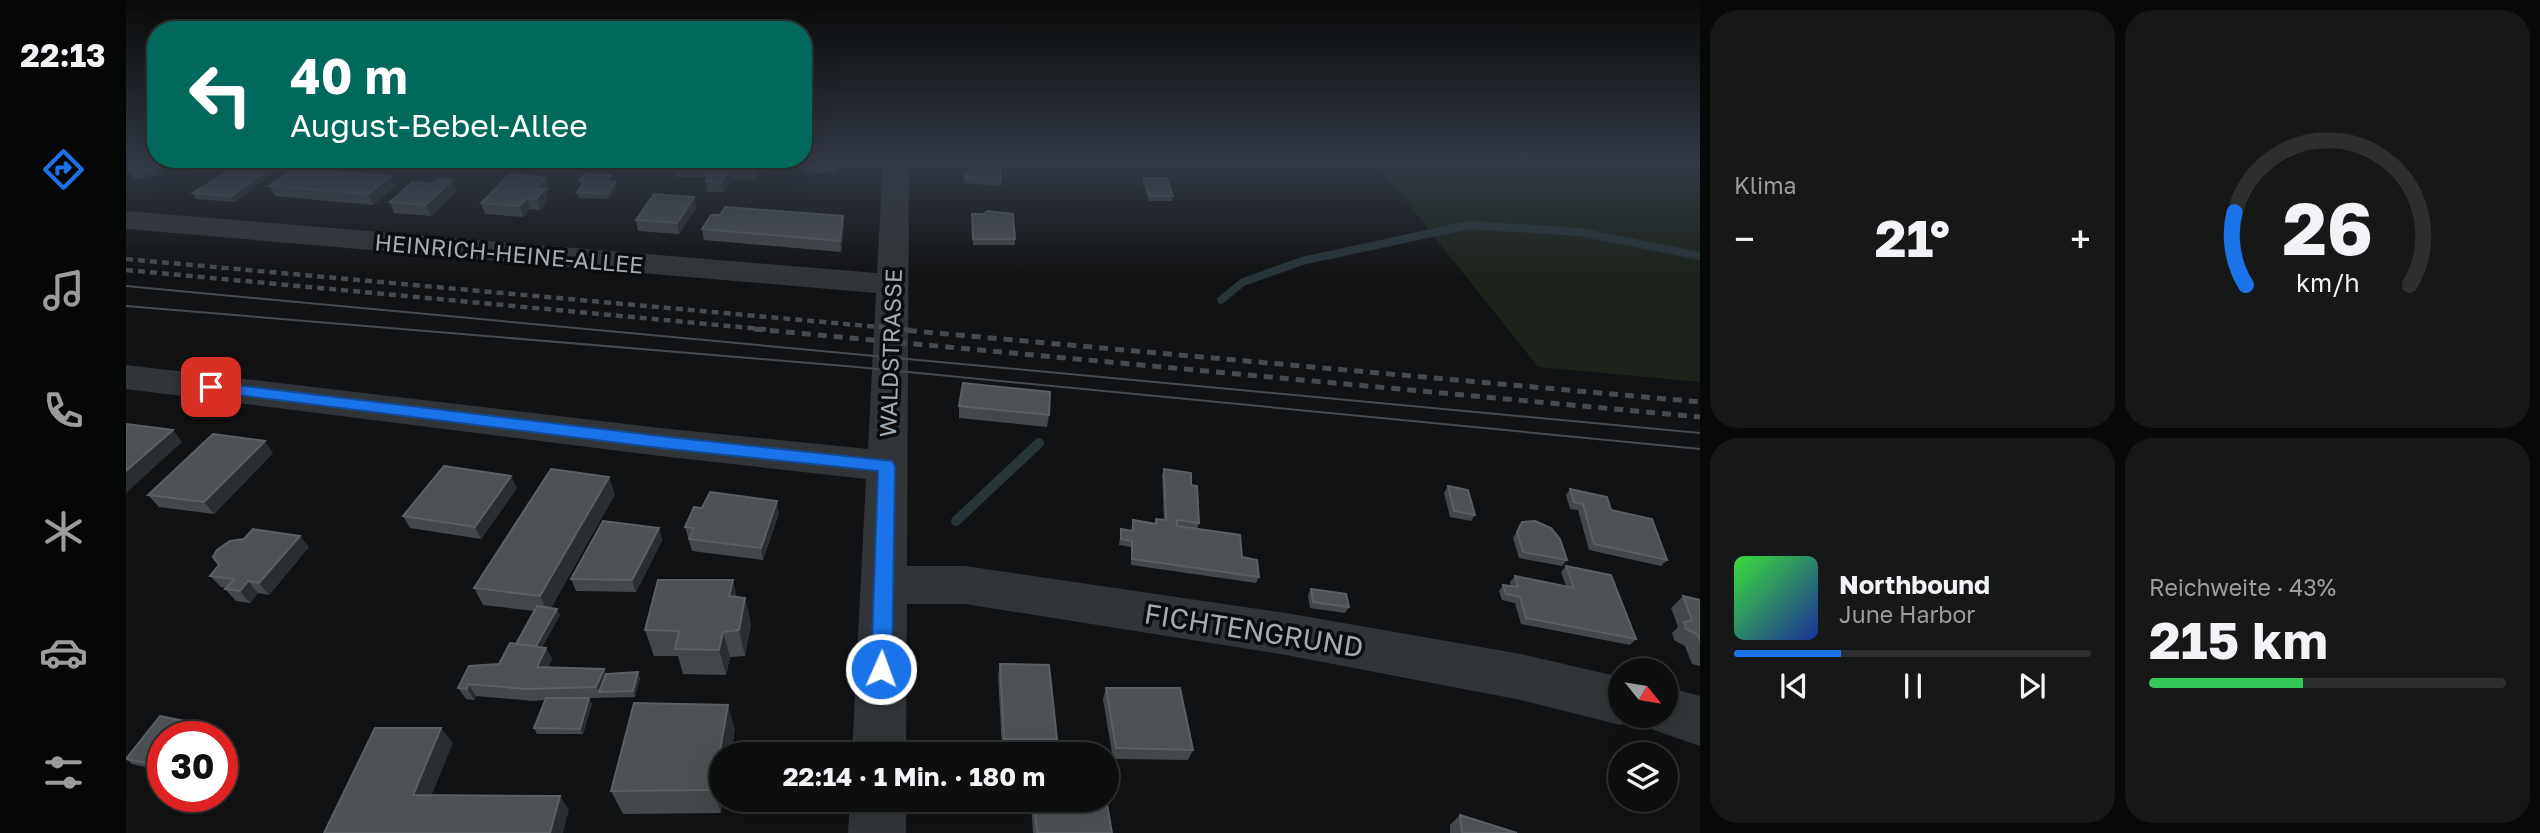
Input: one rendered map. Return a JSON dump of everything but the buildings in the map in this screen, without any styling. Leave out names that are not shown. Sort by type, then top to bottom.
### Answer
[{"type":"street","name":"WALDSTRASSE","points":[[879,742],[895,200]]},
{"type":"street","name":"HEINRICH-HEINE-ALLEE","points":[[126,220],[861,283],[892,283]]},
{"type":"street","points":[[126,377],[660,442],[886,466]]},
{"type":"street","name":"FICHTENGRUND","points":[[884,584],[965,585],[1286,634],[1521,677],[1608,698]]},
{"type":"street","points":[[1678,714],[1700,720]]},
{"type":"street","points":[[877,833],[878,812]]},
{"type":"shaded area","points":[[1405,200],[1700,200],[1700,382],[1538,367]]},
{"type":"waterway","points":[[1221,300],[1243,282],[1302,261],[1469,225],[1579,232],[1700,256]]},
{"type":"waterway","points":[[956,521],[1039,443]]},
{"type":"tram line","points":[[126,286],[1700,433]]},
{"type":"tram line","points":[[126,306],[857,367],[1700,449]]},
{"type":"railway","points":[[126,259],[912,330]]},
{"type":"railway","points":[[126,270],[772,330]]},
{"type":"railway","points":[[754,329],[1700,417]]},
{"type":"railway","points":[[892,329],[1700,402]]},
{"type":"route","points":[[211,387],[838,463],[886,466],[881,669]]}]
